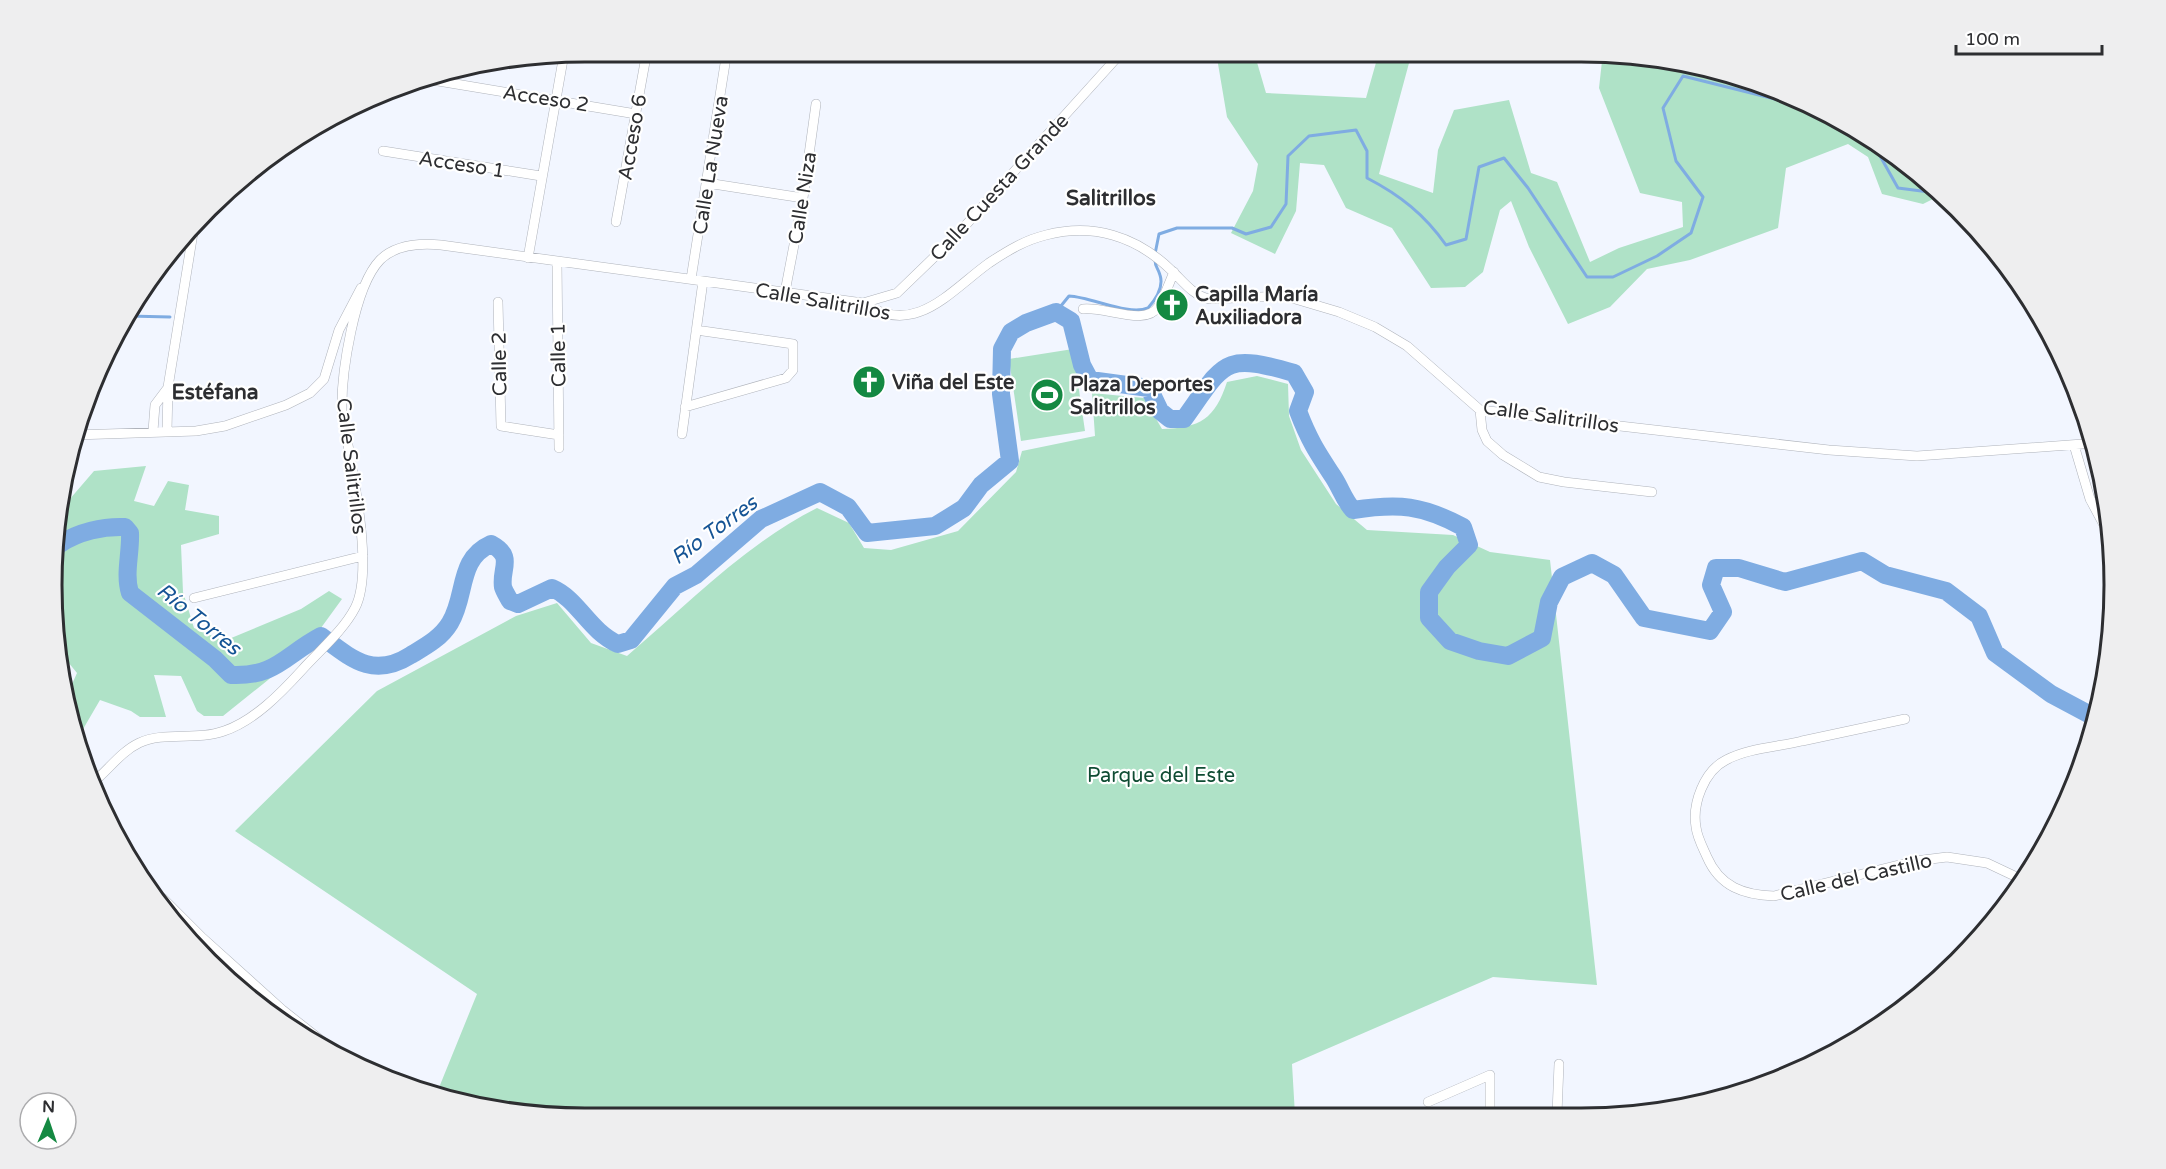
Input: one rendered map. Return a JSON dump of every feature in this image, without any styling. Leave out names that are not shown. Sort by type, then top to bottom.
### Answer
[{"type":"street","name":"Acceso 6","points":[[616,222],[645,62]]},
{"type":"street","name":"Calle La Nueva","points":[[691,279],[725,62]]},
{"type":"street","name":"Calle Cuesta Grande","points":[[863,303],[897,293],[921,270],[1040,145],[1113,62]]},
{"type":"street","points":[[528,258],[562,63]]},
{"type":"street","name":"Acceso 2","points":[[441,81],[636,114]]},
{"type":"street","name":"Calle Niza","points":[[785,292],[803,198],[816,104]]},
{"type":"street","name":"Acceso 1","points":[[382,152],[541,176]]},
{"type":"street","points":[[707,183],[803,198]]},
{"type":"street","name":"Calle Salitrillos","points":[[98,777],[128,749],[142,742],[202,736],[225,731],[247,720],[287,687],[342,627],[355,608],[361,593],[363,556],[342,411],[342,390],[352,330],[368,276],[381,259],[410,245],[441,245],[863,303],[880,314],[913,313],[932,307],[952,295],[989,263],[1026,241],[1049,234],[1103,231],[1128,239],[1149,251],[1198,296],[1210,299],[1285,296],[1320,305],[1375,327],[1407,346],[1480,410],[1829,450],[1917,456],[2085,443]]},
{"type":"street","points":[[167,431],[168,387],[192,239]]},
{"type":"street","name":"Calle 1","points":[[557,262],[559,448]]},
{"type":"street","points":[[1083,309],[1094,307],[1141,317],[1150,315],[1158,308],[1174,272]]},
{"type":"street","points":[[83,435],[196,431],[225,426],[286,405],[310,393],[324,379],[349,307],[368,276]]},
{"type":"street","points":[[682,434],[703,281]]},
{"type":"street","name":"Calle 2","points":[[498,303],[501,426],[559,435]]},
{"type":"street","points":[[685,406],[786,378],[793,370],[793,344],[696,330]]},
{"type":"street","points":[[153,431],[155,405],[168,387]]},
{"type":"street","points":[[1480,410],[1482,430],[1487,441],[1503,455],[1539,477],[1652,492]]},
{"type":"street","points":[[2074,444],[2090,499],[2100,518]]},
{"type":"street","points":[[194,598],[363,556]]},
{"type":"street","name":"Calle del Castillo","points":[[1905,719],[1761,749],[1726,760],[1707,780],[1696,807],[1696,828],[1709,863],[1731,886],[1742,892],[1774,896],[1915,861],[1947,856],[1987,863],[2015,876]]},
{"type":"street","points":[[1557,1108],[1559,1064]]},
{"type":"street","points":[[1428,1102],[1490,1075],[1490,1108]]},
{"type":"green space","points":[[1218,62],[1257,62],[1266,93],[1366,98],[1376,62],[1409,62],[1379,174],[1433,193],[1438,150],[1454,110],[1509,100],[1531,173],[1557,182],[1590,262],[1619,248],[1683,227],[1682,202],[1640,193],[1599,88],[1602,63],[1650,66],[1717,79],[1782,101],[1813,115],[1872,150],[1934,199],[1923,204],[1882,194],[1868,157],[1848,144],[1786,168],[1778,228],[1690,260],[1647,269],[1610,307],[1568,324],[1529,247],[1511,201],[1500,210],[1483,272],[1465,287],[1431,288],[1392,228],[1346,208],[1324,165],[1300,163],[1296,211],[1275,254],[1231,233],[1253,191],[1258,164],[1227,117]]},
{"type":"green space","name":"Plaza Deportes Salitrillos","points":[[1073,349],[1085,431],[1021,441],[1009,359]]},
{"type":"green space","name":"Parque del Este","points":[[1257,376],[1288,384],[1289,416],[1301,450],[1336,504],[1367,530],[1453,535],[1490,552],[1550,560],[1597,985],[1493,977],[1292,1064],[1295,1108],[584,1108],[516,1103],[439,1087],[477,994],[235,831],[377,691],[516,616],[557,603],[591,643],[627,656],[742,557],[766,539],[817,508],[849,523],[864,548],[891,550],[958,531],[1016,472],[1022,451],[1095,436],[1092,393],[1144,398],[1162,429],[1175,428],[1196,423],[1211,413],[1227,382]]},
{"type":"green space","points":[[146,466],[134,501],[154,506],[168,481],[189,485],[185,510],[219,516],[219,534],[181,545],[183,592],[194,628],[224,641],[301,609],[329,591],[342,599],[318,632],[268,680],[223,716],[204,716],[197,711],[181,676],[154,675],[166,717],[140,717],[131,711],[100,700],[82,731],[72,685],[77,673],[67,661],[66,653],[63,619],[63,550],[69,500],[94,471]]},
{"type":"waterway","points":[[1155,254],[1159,234],[1177,228],[1232,228],[1246,234],[1271,227],[1286,204],[1288,156],[1309,136],[1356,130],[1367,151],[1367,178],[1390,191],[1411,207],[1446,245],[1466,239],[1479,167],[1504,158],[1528,188],[1587,277],[1613,277],[1657,256],[1691,233],[1703,197],[1676,161],[1663,108],[1683,76],[1779,100]]},
{"type":"waterway","points":[[1880,156],[1898,188],[1927,192]]},
{"type":"waterway","points":[[1056,312],[1069,296],[1130,310],[1148,308],[1161,284],[1155,260]]},
{"type":"waterway","name":"Río Torres","points":[[64,542],[91,531],[125,527],[130,533],[128,578],[130,593],[215,659],[231,675],[246,675],[270,669],[321,636],[353,658],[374,666],[397,662],[411,655],[438,637],[450,623],[468,568],[480,551],[491,544],[505,558],[503,587],[510,601],[518,604],[552,588],[569,600],[599,631],[618,644],[631,640],[675,586],[696,575],[761,519],[820,492],[848,507],[867,533],[935,526],[964,508],[981,485],[1010,461],[1001,394],[1002,349],[1011,332],[1026,323],[1056,312],[1071,321],[1082,365],[1090,380],[1149,388],[1160,411],[1170,419],[1184,419],[1208,385],[1227,367],[1238,363],[1252,363],[1294,373],[1305,392],[1298,411],[1302,421],[1314,446],[1353,510],[1384,507],[1410,508],[1435,514],[1463,527],[1469,545],[1447,567],[1429,592],[1429,618],[1450,641],[1479,651],[1508,656],[1542,638],[1549,602],[1562,577],[1592,563],[1614,575],[1644,618],[1710,631],[1723,612],[1711,585],[1716,568],[1739,568],[1785,582],[1862,561],[1885,575],[1946,591],[1979,616],[1995,653],[2051,694],[2088,714]]},
{"type":"waterway","points":[[136,316],[170,317]]},
{"type":"place","name":"Capilla María Auxiliadora","points":[[1172,305]]},
{"type":"place","name":"Viña del Este","points":[[869,382]]},
{"type":"place","name":"Plaza Deportes Salitrillos","points":[[1047,395]]},
{"type":"district","name":"Salitrillos","points":[[1111,198]]},
{"type":"district","name":"Estéfana","points":[[215,392]]}]
